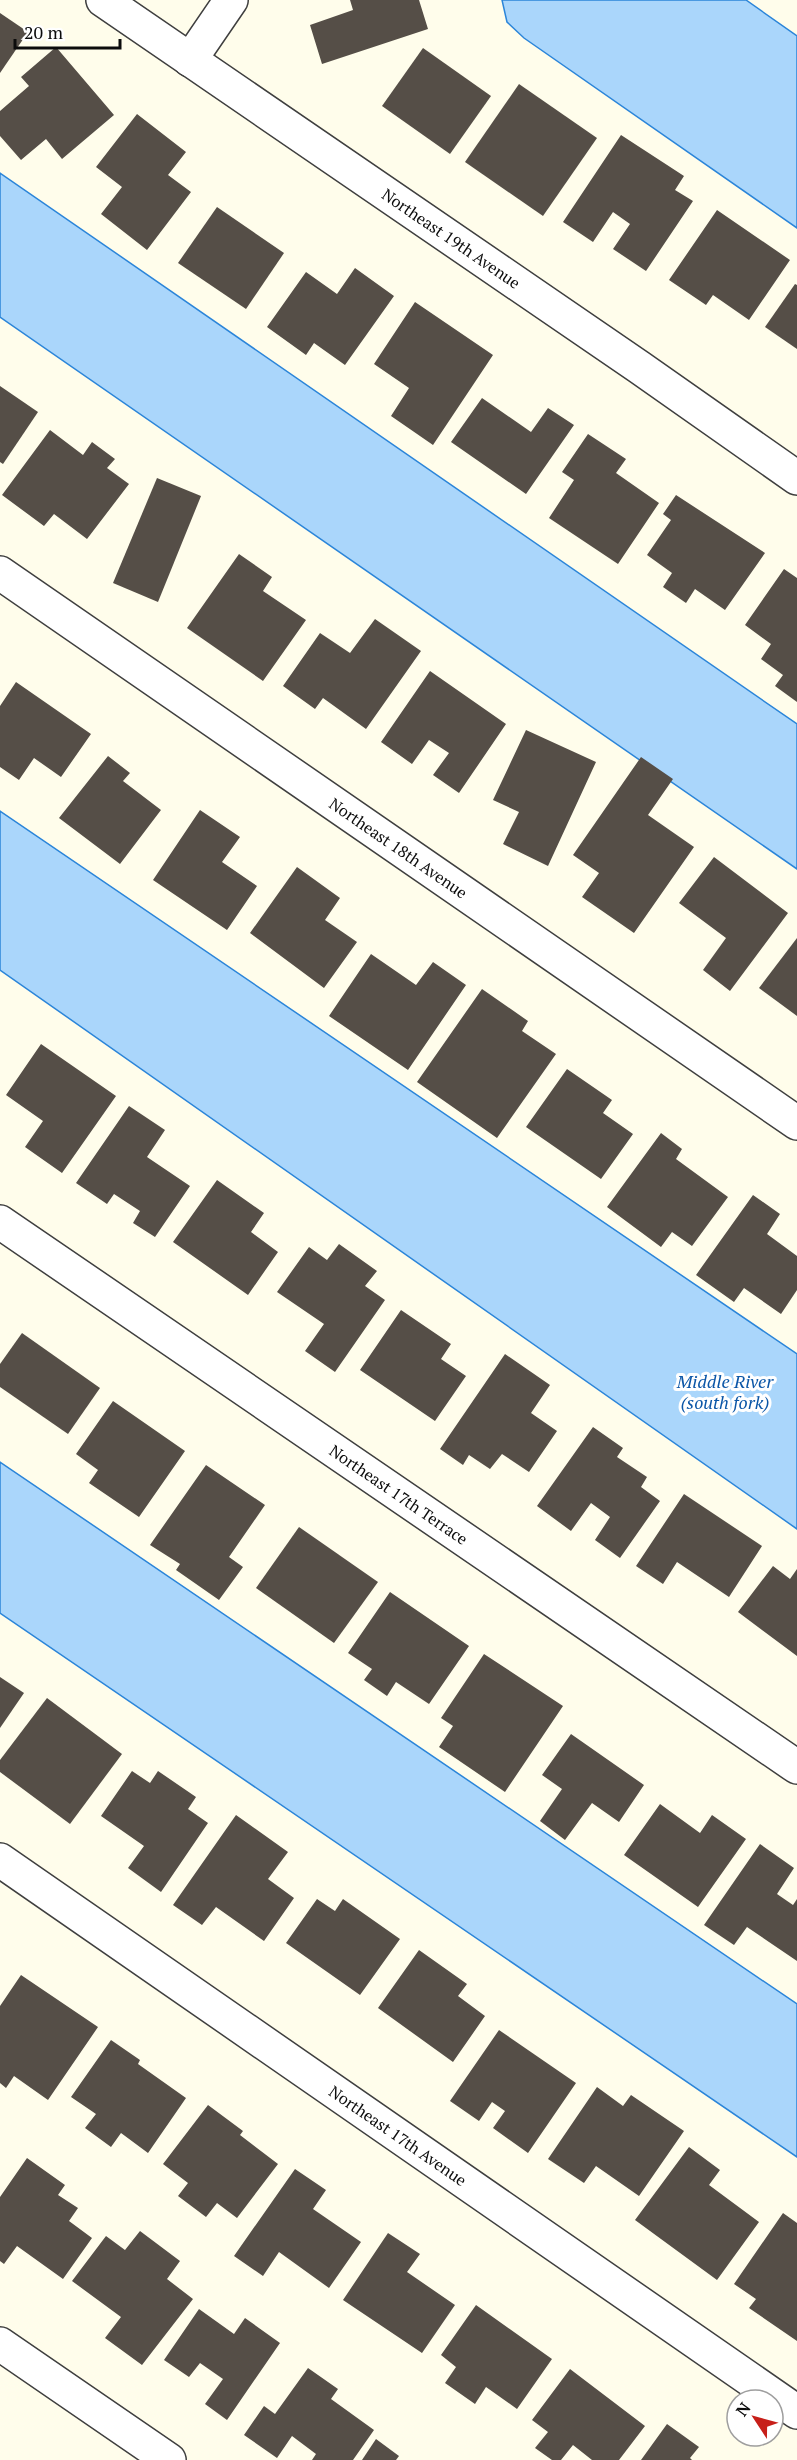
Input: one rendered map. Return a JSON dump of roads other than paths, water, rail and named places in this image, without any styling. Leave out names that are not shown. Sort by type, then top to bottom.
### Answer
[{"type":"street","name":"Northeast 19th Avenue","points":[[103,0],[629,360],[797,478]]},
{"type":"street","points":[[190,60],[231,0]]},
{"type":"street","name":"Northeast 18th Avenue","points":[[0,573],[797,1123]]},
{"type":"street","name":"Northeast 17th Terrace","points":[[0,1222],[797,1767]]},
{"type":"street","name":"Northeast 17th Avenue","points":[[0,1860],[797,2412]]},
{"type":"street","points":[[0,2344],[169,2460]]},
{"type":"water","points":[[502,0],[746,0],[797,36],[797,228],[524,38],[507,22]]},
{"type":"water","points":[[0,173],[797,724],[797,869],[0,317]]},
{"type":"water","name":"Middle River (south fork)","points":[[0,811],[797,1354],[797,1529],[0,970]]},
{"type":"water","points":[[0,1462],[797,2004],[797,2157],[0,1613]]}]
